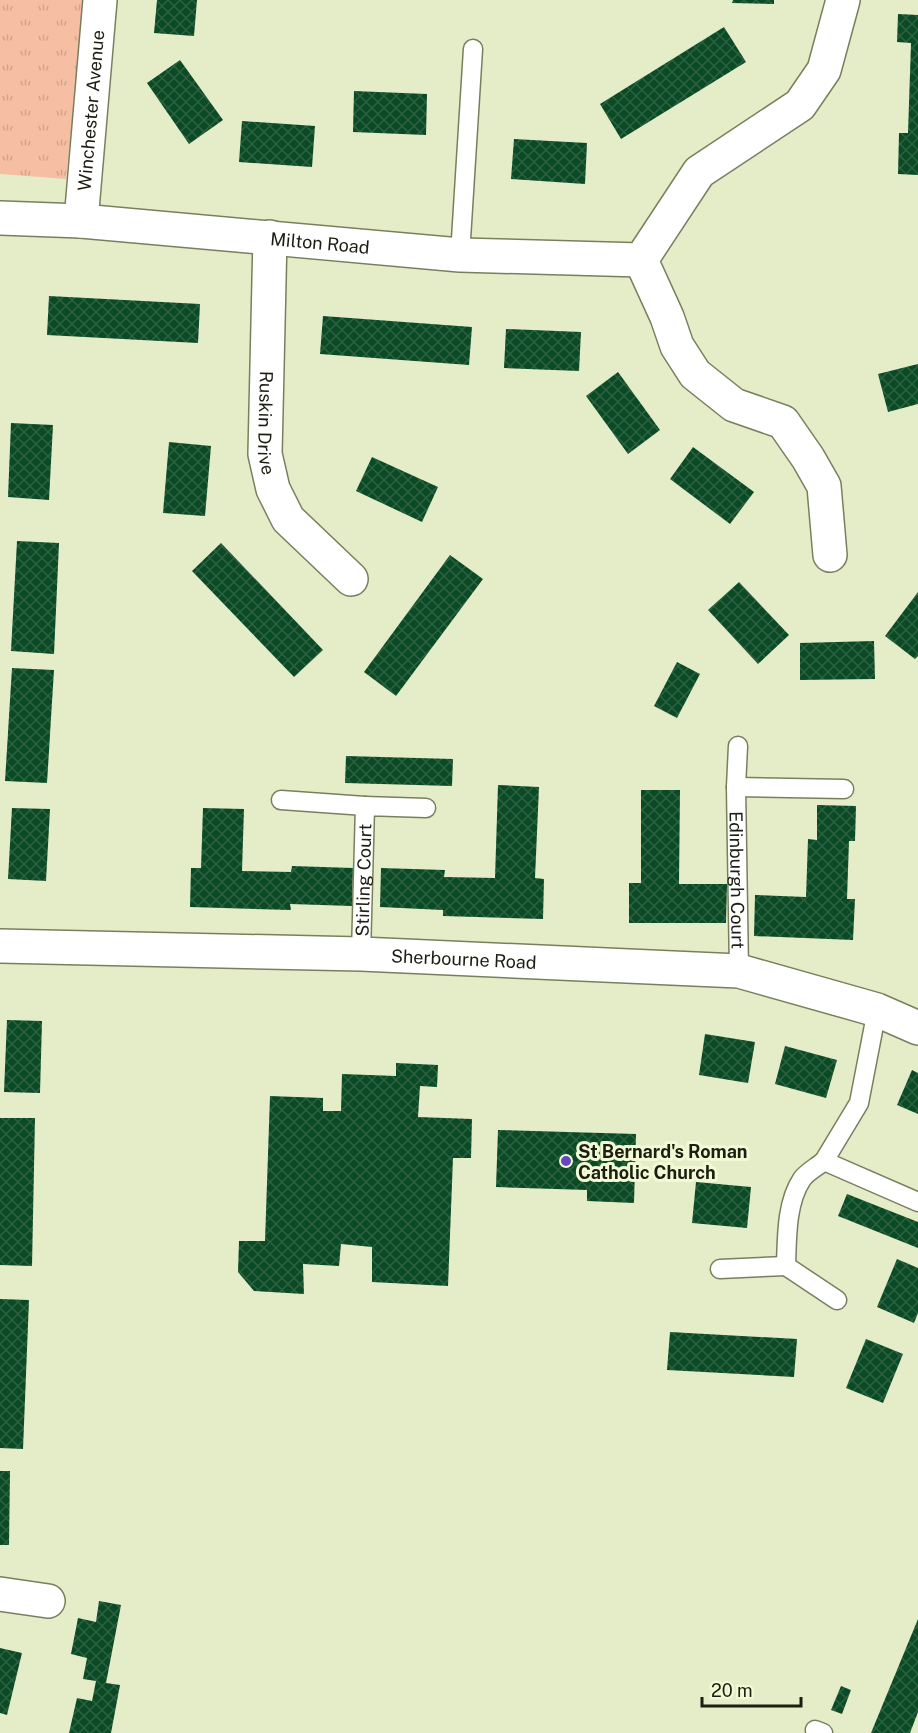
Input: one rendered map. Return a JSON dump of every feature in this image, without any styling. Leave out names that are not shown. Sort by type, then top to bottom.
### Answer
[{"type":"street","name":"Winchester Avenue","points":[[81,221],[100,0]]},
{"type":"street","points":[[830,555],[824,486],[808,458],[783,422],[735,405],[695,374],[677,346],[667,317],[641,260],[699,172],[800,105],[824,70],[843,0]]},
{"type":"street","name":"Milton Road","points":[[0,218],[81,221],[460,255],[641,260]]},
{"type":"street","name":"Ruskin Drive","points":[[270,237],[264,454],[273,489],[288,519],[351,579]]},
{"type":"street","name":"Sherbourne Road","points":[[0,946],[361,954],[739,971],[877,1010],[918,1028]]},
{"type":"street","points":[[0,1594],[48,1601]]},
{"type":"lane","points":[[460,255],[473,49]]},
{"type":"lane","name":"Edinburgh Court","points":[[738,746],[736,787],[739,971]]},
{"type":"lane","name":"Edinburgh Court","points":[[736,787],[844,789]]},
{"type":"lane","name":"Stirling Court","points":[[281,800],[426,808]]},
{"type":"lane","name":"Stirling Court","points":[[361,954],[365,806]]},
{"type":"lane","points":[[786,1266],[793,1199],[803,1178],[824,1161],[859,1103],[877,1010]]},
{"type":"lane","points":[[824,1161],[918,1202]]},
{"type":"lane","points":[[720,1269],[786,1266],[837,1300]]},
{"type":"green space","points":[[0,0],[85,0],[66,179],[0,174]]},
{"type":"building","points":[[157,0],[197,0],[194,36],[154,33]]},
{"type":"building","points":[[733,0],[774,0],[774,4],[732,3]]},
{"type":"building","points":[[898,14],[918,15],[918,175],[898,174],[899,133],[908,133],[911,43],[897,42]]},
{"type":"building","points":[[724,27],[746,62],[621,139],[600,104]]},
{"type":"building","points":[[180,60],[223,120],[189,144],[147,83]]},
{"type":"building","points":[[354,91],[427,94],[426,135],[353,132]]},
{"type":"building","points":[[242,121],[315,126],[312,167],[239,162]]},
{"type":"building","points":[[514,139],[587,143],[585,184],[511,179]]},
{"type":"building","points":[[49,296],[200,304],[198,343],[47,335]]},
{"type":"building","points":[[323,316],[472,327],[469,365],[320,354]]},
{"type":"building","points":[[506,329],[581,332],[579,371],[504,368]]},
{"type":"building","points":[[918,364],[918,404],[888,412],[878,374]]},
{"type":"building","points":[[618,372],[660,430],[628,454],[586,396]]},
{"type":"building","points":[[11,423],[53,425],[49,500],[8,497]]},
{"type":"building","points":[[169,442],[211,446],[205,516],[163,513]]},
{"type":"building","points":[[693,447],[754,492],[730,524],[670,479]]},
{"type":"building","points":[[372,457],[438,487],[422,522],[356,491]]},
{"type":"building","points":[[17,541],[59,543],[54,654],[11,651]]},
{"type":"building","points":[[221,543],[323,650],[294,677],[192,571]]},
{"type":"building","points":[[450,555],[483,579],[396,696],[364,672]]},
{"type":"building","points":[[739,582],[789,635],[758,664],[708,610]]},
{"type":"building","points":[[918,592],[918,656],[915,659],[885,636]]},
{"type":"building","points":[[874,641],[875,679],[800,680],[800,643]]},
{"type":"building","points":[[677,662],[700,674],[677,718],[654,706]]},
{"type":"building","points":[[12,668],[54,670],[47,783],[5,781]]},
{"type":"building","points":[[346,756],[453,759],[452,786],[345,783]]},
{"type":"building","points":[[498,785],[539,787],[535,878],[544,879],[543,919],[443,916],[443,910],[380,907],[381,868],[445,870],[444,877],[495,878]]},
{"type":"building","points":[[641,790],[680,790],[679,884],[727,884],[726,923],[629,923],[629,883],[641,883]]},
{"type":"building","points":[[817,805],[856,806],[855,841],[849,841],[847,899],[855,899],[853,940],[754,936],[755,895],[806,897],[808,839],[817,840]]},
{"type":"building","points":[[12,808],[50,809],[46,881],[8,879]]},
{"type":"building","points":[[203,808],[244,809],[242,871],[291,872],[292,866],[353,868],[352,906],[290,904],[291,910],[190,907],[191,868],[201,868]]},
{"type":"building","points":[[7,1020],[42,1021],[40,1093],[4,1092]]},
{"type":"building","points":[[705,1034],[755,1042],[748,1083],[699,1075]]},
{"type":"building","points":[[785,1046],[837,1060],[826,1098],[775,1084]]},
{"type":"building","points":[[396,1063],[438,1065],[437,1087],[420,1086],[418,1117],[472,1119],[471,1158],[453,1158],[448,1286],[372,1282],[372,1247],[341,1244],[339,1266],[303,1264],[304,1294],[254,1291],[238,1272],[239,1241],[265,1241],[270,1096],[323,1098],[323,1111],[341,1111],[342,1074],[396,1076]]},
{"type":"building","points":[[912,1070],[918,1073],[918,1114],[897,1105]]},
{"type":"building","points":[[0,1118],[35,1118],[32,1266],[0,1265]]},
{"type":"building","name":"St Bernard's Roman Catholic Church","points":[[498,1130],[636,1134],[634,1203],[587,1201],[587,1190],[496,1187]]},
{"type":"building","points":[[696,1182],[751,1187],[747,1228],[692,1223]]},
{"type":"building","points":[[847,1194],[918,1222],[918,1248],[838,1216]]},
{"type":"building","points":[[897,1259],[918,1268],[918,1313],[914,1323],[877,1307]]},
{"type":"building","points":[[0,1299],[29,1300],[23,1449],[0,1448]]},
{"type":"building","points":[[670,1332],[797,1339],[794,1377],[667,1370]]},
{"type":"building","points":[[866,1339],[903,1354],[883,1403],[846,1388]]},
{"type":"building","points":[[0,1471],[10,1471],[9,1545],[0,1545]]},
{"type":"building","points":[[99,1601],[121,1605],[106,1683],[120,1685],[111,1733],[69,1733],[77,1698],[92,1701],[96,1681],[83,1679],[87,1658],[71,1654],[78,1618],[96,1622]]},
{"type":"building","points":[[918,1619],[918,1712],[910,1733],[871,1733]]},
{"type":"building","points":[[0,1648],[22,1653],[7,1715],[0,1713]]},
{"type":"building","points":[[841,1686],[851,1690],[842,1714],[831,1710]]},
{"type":"place","name":"St Bernard's Roman Catholic Church","points":[[566,1161]]}]
